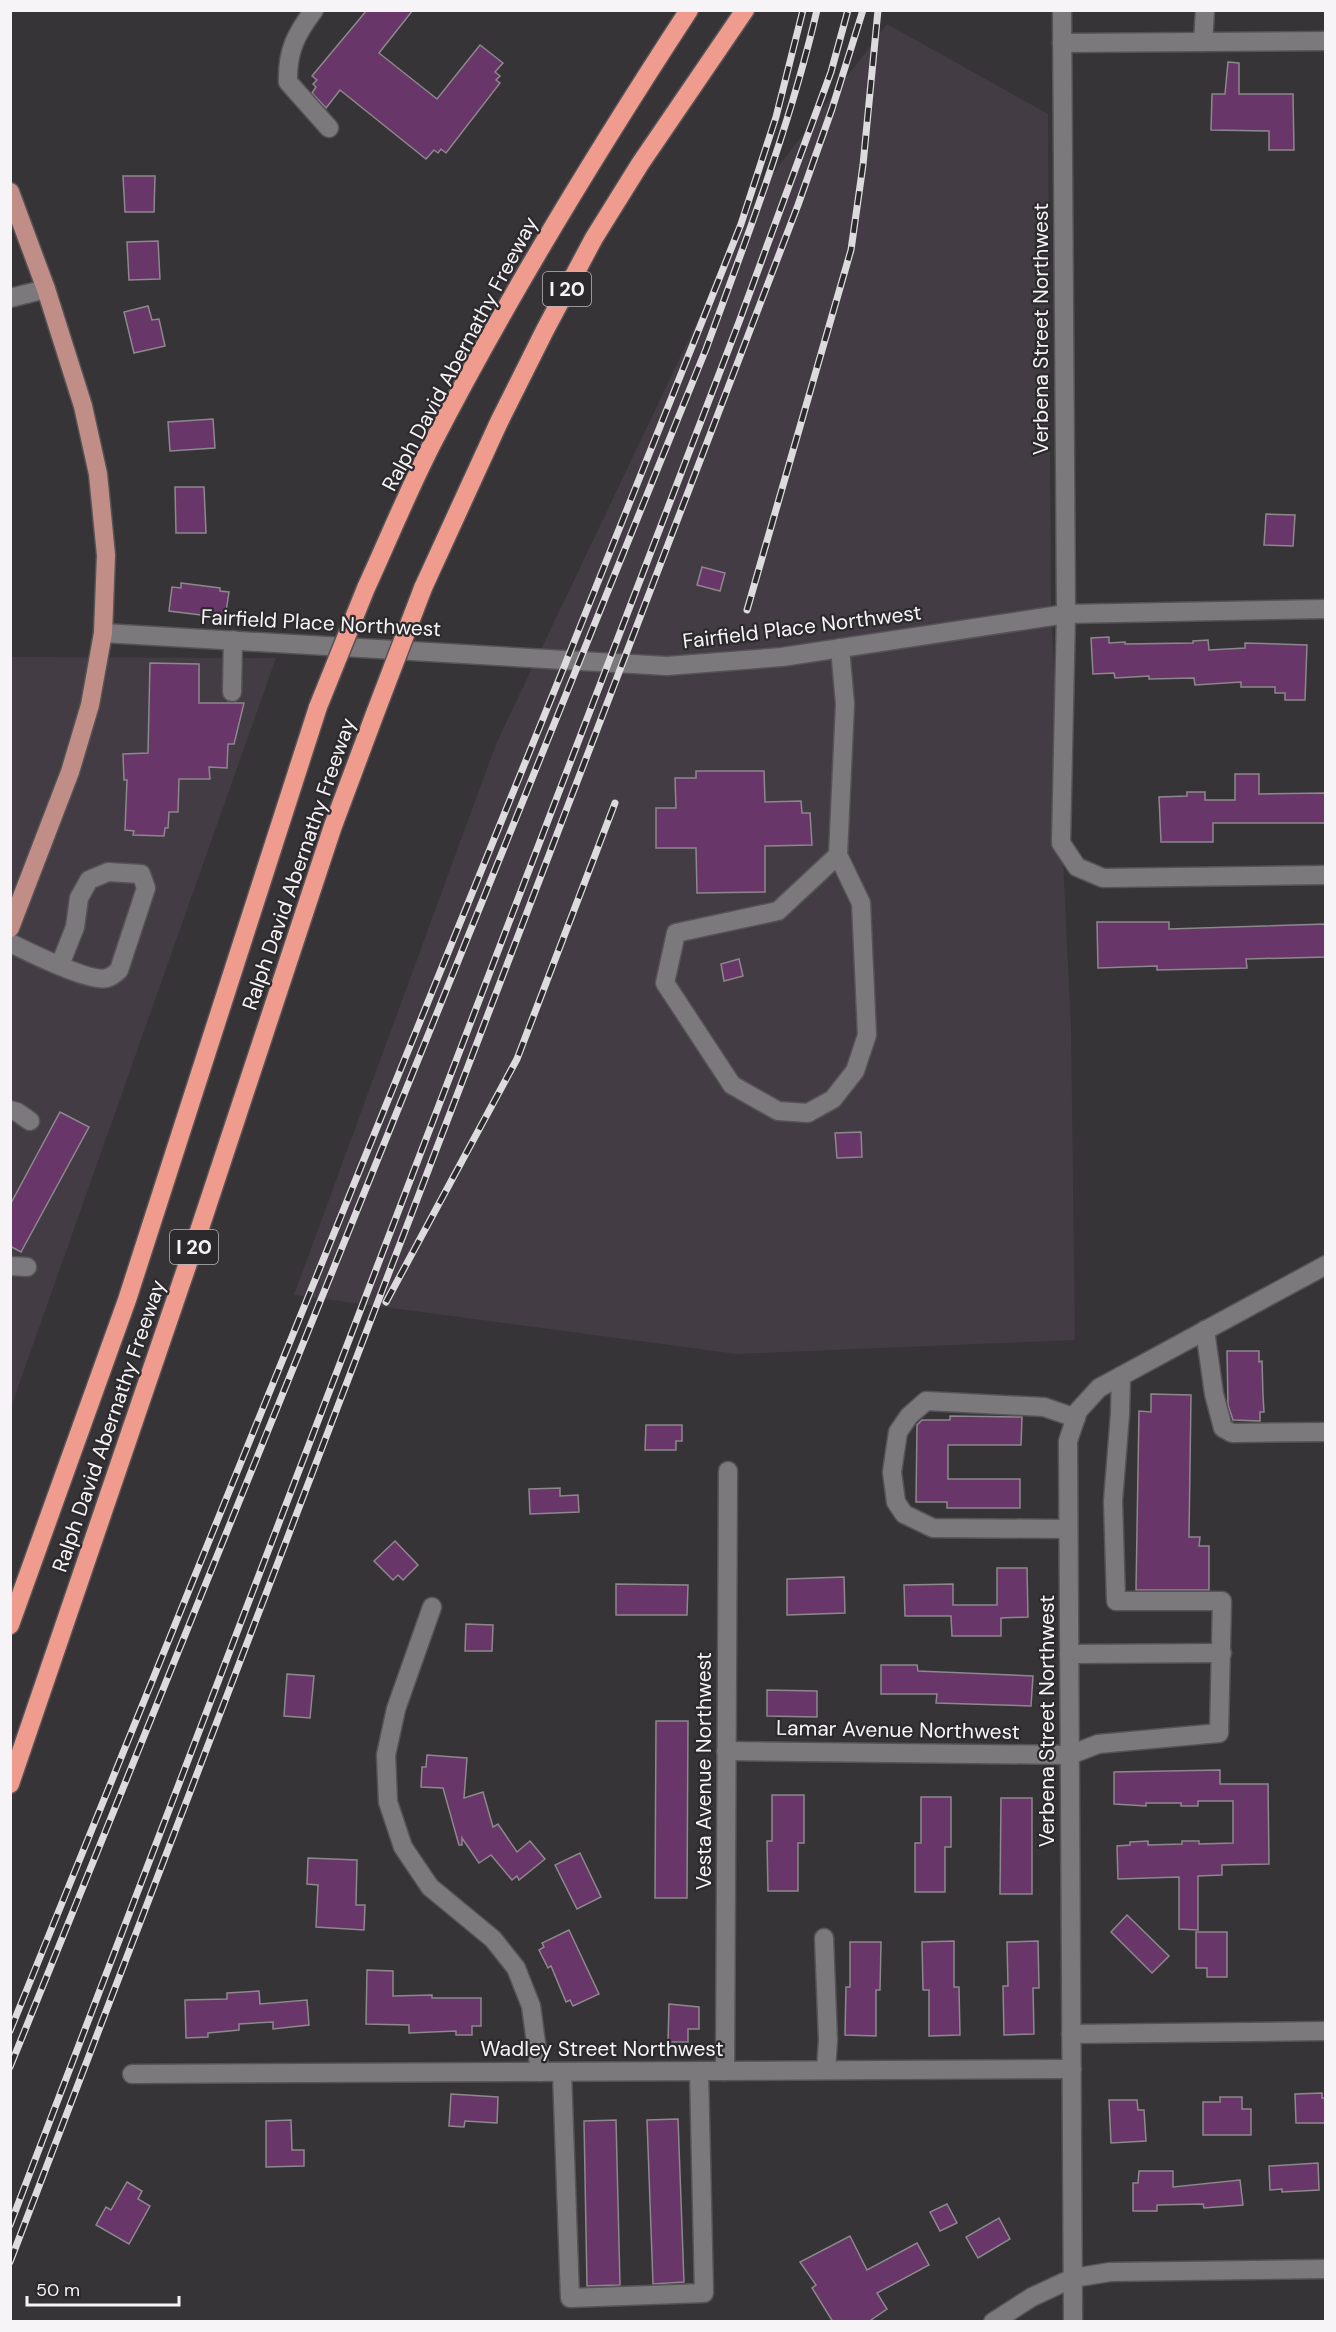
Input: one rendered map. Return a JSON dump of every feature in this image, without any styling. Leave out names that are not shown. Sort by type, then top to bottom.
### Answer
[{"type":"highway","name":"Ralph David Abernathy Freeway","points":[[10,1625],[127,1300],[318,707],[366,588],[431,444],[487,343],[607,136],[689,10]]},
{"type":"highway","name":"Ralph David Abernathy Freeway","points":[[10,1784],[195,1242],[333,826],[423,588],[499,422],[594,238],[640,164],[745,10]]},
{"type":"main road","points":[[10,192],[46,289],[83,406],[98,474],[106,555],[103,633],[90,705],[70,772],[10,928]]},
{"type":"street","points":[[314,10],[294,40],[287,62],[288,82],[329,128]]},
{"type":"street","name":"Verbena Street Northwest","points":[[1062,10],[1066,614],[1061,843],[1077,867],[1103,878],[1326,875]]},
{"type":"street","points":[[1203,42],[1205,10]]},
{"type":"street","points":[[1062,43],[1326,41]]},
{"type":"street","points":[[10,297],[46,289]]},
{"type":"street","name":"Fairfield Place Northwest","points":[[103,633],[667,666],[782,657],[1066,614],[1326,609]]},
{"type":"street","points":[[232,692],[233,640]]},
{"type":"street","points":[[838,855],[778,911],[676,933],[665,983],[732,1085],[778,1111],[808,1113],[833,1099],[855,1071],[867,1035],[861,903],[838,855],[845,704],[840,648]]},
{"type":"street","points":[[10,944],[60,965],[92,978],[107,978],[119,970],[146,888],[141,874],[108,872],[89,880],[79,898],[75,927],[60,965]]},
{"type":"street","points":[[10,1110],[30,1121]]},
{"type":"street","name":"Verbena Street Northwest","points":[[1073,2322],[1068,1441],[1078,1411],[1099,1388],[1326,1265]]},
{"type":"street","points":[[1205,1330],[1214,1394],[1223,1428],[1232,1433],[1326,1432]]},
{"type":"street","points":[[1070,1755],[1098,1744],[1219,1733],[1222,1601],[1116,1601],[1113,1501],[1121,1376]]},
{"type":"street","points":[[1068,1529],[933,1528],[904,1514],[896,1502],[892,1472],[898,1432],[909,1416],[926,1401],[1044,1407],[1076,1419]]},
{"type":"street","name":"Vesta Avenue Northwest","points":[[725,2071],[728,1471]]},
{"type":"street","points":[[432,1607],[396,1709],[386,1755],[388,1802],[403,1847],[430,1887],[493,1939],[516,1968],[531,2006],[540,2072]]},
{"type":"street","points":[[1069,1654],[1222,1653]]},
{"type":"street","name":"Lamar Avenue Northwest","points":[[726,1751],[1070,1755]]},
{"type":"street","points":[[824,1938],[828,2040],[826,2070]]},
{"type":"street","points":[[1071,2034],[1326,2031]]},
{"type":"street","name":"Wadley Street Northwest","points":[[132,2074],[1072,2069]]},
{"type":"street","points":[[562,2072],[570,2298],[704,2293],[699,2071]]},
{"type":"street","points":[[993,2322],[1032,2297],[1073,2278],[1110,2272],[1326,2269]]},
{"type":"shaded area","points":[[887,24],[1048,114],[1051,608],[1071,1028],[1075,1340],[737,1354],[294,1295],[496,744],[759,192]]},
{"type":"shaded area","points":[[11,657],[276,658],[11,1407]]},
{"type":"building","points":[[367,10],[413,10],[379,53],[437,99],[480,45],[503,63],[495,72],[500,76],[496,80],[500,83],[446,153],[441,149],[438,153],[434,150],[426,159],[340,90],[326,108],[312,93],[316,87],[313,84],[317,80],[312,76]]},
{"type":"building","points":[[1228,62],[1239,63],[1239,94],[1293,94],[1294,150],[1269,150],[1269,131],[1211,130],[1212,94],[1225,94]]},
{"type":"building","points":[[123,176],[155,176],[154,212],[125,212]]},
{"type":"building","points":[[158,241],[160,279],[129,280],[127,242]]},
{"type":"building","points":[[148,306],[152,320],[159,319],[165,346],[134,353],[124,312]]},
{"type":"building","points":[[213,419],[215,448],[170,451],[168,422]]},
{"type":"building","points":[[175,487],[204,487],[206,533],[176,533]]},
{"type":"building","points":[[1266,514],[1295,515],[1293,546],[1264,545]]},
{"type":"building","points":[[702,567],[725,573],[720,591],[697,585]]},
{"type":"building","points":[[181,583],[220,588],[220,591],[229,592],[225,618],[169,611],[172,587],[181,588]]},
{"type":"building","points":[[1109,637],[1109,643],[1125,642],[1125,644],[1193,643],[1193,641],[1208,640],[1209,650],[1245,648],[1245,643],[1307,645],[1305,700],[1285,700],[1285,693],[1275,693],[1275,687],[1241,687],[1241,682],[1195,685],[1194,678],[1149,679],[1149,676],[1115,678],[1114,673],[1093,674],[1091,638]]},
{"type":"building","points":[[150,663],[199,664],[199,703],[244,703],[234,744],[228,744],[227,768],[209,767],[210,779],[179,779],[178,812],[169,812],[168,828],[165,828],[164,836],[133,835],[134,831],[125,830],[127,780],[124,780],[123,754],[148,753]]},
{"type":"building","points":[[696,771],[764,771],[765,802],[801,801],[802,813],[810,813],[812,845],[765,846],[765,892],[697,893],[696,848],[656,848],[656,808],[676,808],[675,778],[696,778]]},
{"type":"building","points":[[1235,774],[1259,774],[1259,794],[1326,793],[1326,823],[1213,823],[1213,842],[1161,842],[1159,797],[1187,796],[1187,792],[1205,792],[1205,800],[1235,800]]},
{"type":"building","points":[[1097,922],[1169,922],[1169,929],[1326,924],[1326,957],[1246,959],[1247,968],[1157,970],[1157,966],[1098,968]]},
{"type":"building","points":[[739,959],[743,976],[724,981],[721,964]]},
{"type":"building","points":[[60,1112],[89,1127],[21,1252],[10,1246],[10,1205]]},
{"type":"building","points":[[861,1132],[862,1157],[837,1158],[835,1133]]},
{"type":"building","points":[[1227,1351],[1259,1351],[1259,1362],[1262,1361],[1264,1412],[1260,1412],[1260,1421],[1233,1420],[1228,1405]]},
{"type":"building","points":[[1151,1394],[1191,1395],[1189,1537],[1200,1537],[1199,1546],[1209,1546],[1209,1590],[1136,1590],[1139,1411],[1151,1412]]},
{"type":"building","points":[[950,1416],[1022,1417],[1021,1445],[948,1445],[948,1479],[1020,1479],[1020,1508],[947,1508],[947,1502],[916,1502],[917,1425],[922,1420],[950,1420]]},
{"type":"building","points":[[646,1425],[682,1425],[682,1441],[676,1441],[676,1450],[645,1450]]},
{"type":"building","points":[[560,1488],[560,1496],[578,1495],[579,1512],[530,1514],[529,1489]]},
{"type":"building","points":[[395,1541],[418,1565],[403,1580],[398,1575],[393,1580],[374,1561]]},
{"type":"building","points":[[997,1568],[1027,1568],[1028,1617],[1001,1618],[1001,1636],[952,1636],[951,1616],[905,1616],[904,1585],[953,1584],[953,1605],[997,1605]]},
{"type":"building","points":[[844,1577],[845,1613],[787,1615],[787,1579]]},
{"type":"building","points":[[616,1584],[688,1585],[687,1615],[616,1615]]},
{"type":"building","points":[[466,1624],[493,1625],[492,1651],[465,1651]]},
{"type":"building","points":[[881,1665],[917,1665],[918,1671],[1033,1676],[1031,1706],[936,1703],[937,1694],[881,1694]]},
{"type":"building","points":[[287,1674],[314,1676],[310,1718],[284,1716]]},
{"type":"building","points":[[767,1690],[817,1691],[817,1717],[767,1716]]},
{"type":"building","points":[[656,1721],[688,1721],[687,1898],[655,1898]]},
{"type":"building","points":[[427,1755],[467,1758],[464,1798],[483,1792],[493,1827],[498,1824],[517,1852],[530,1841],[545,1859],[519,1880],[517,1876],[512,1880],[491,1855],[479,1863],[462,1838],[462,1845],[459,1845],[443,1788],[421,1787],[422,1767],[426,1767]]},
{"type":"building","points":[[1220,1770],[1220,1784],[1268,1784],[1269,1864],[1222,1865],[1222,1875],[1198,1876],[1198,1930],[1179,1929],[1179,1877],[1118,1879],[1117,1846],[1130,1845],[1130,1842],[1148,1841],[1148,1845],[1182,1844],[1182,1841],[1199,1841],[1199,1844],[1233,1843],[1233,1801],[1198,1801],[1198,1806],[1181,1806],[1181,1803],[1146,1803],[1146,1806],[1114,1804],[1114,1772]]},
{"type":"building","points":[[772,1795],[804,1795],[804,1843],[798,1843],[798,1891],[768,1891],[767,1841],[772,1841]]},
{"type":"building","points":[[921,1797],[951,1797],[951,1847],[945,1847],[945,1892],[915,1892],[915,1843],[921,1843]]},
{"type":"building","points":[[1001,1798],[1032,1798],[1032,1894],[1000,1894]]},
{"type":"building","points":[[580,1853],[601,1897],[577,1909],[555,1865]]},
{"type":"building","points":[[308,1858],[357,1860],[356,1905],[365,1905],[364,1930],[316,1927],[318,1885],[307,1884]]},
{"type":"building","points":[[1127,1915],[1169,1956],[1152,1973],[1111,1932]]},
{"type":"building","points":[[569,1930],[599,1994],[573,2006],[570,2000],[566,2002],[551,1966],[548,1968],[539,1950],[544,1947],[542,1943]]},
{"type":"building","points":[[1196,1932],[1227,1932],[1227,1977],[1207,1977],[1207,1968],[1196,1968]]},
{"type":"building","points":[[954,1941],[954,1987],[959,1987],[960,2035],[929,2036],[929,1990],[923,1990],[922,1942]]},
{"type":"building","points":[[1038,1941],[1039,1988],[1033,1988],[1034,2034],[1004,2035],[1003,1986],[1008,1986],[1007,1942]]},
{"type":"building","points":[[850,1942],[881,1942],[880,1990],[876,1990],[876,2036],[845,2035],[846,1987],[850,1987]]},
{"type":"building","points":[[367,1970],[393,1971],[393,1996],[432,1995],[432,1998],[481,1998],[481,2026],[472,2026],[472,2035],[456,2035],[456,2031],[409,2033],[409,2025],[366,2024]]},
{"type":"building","points":[[259,1991],[260,2004],[307,2000],[309,2025],[273,2029],[273,2022],[239,2024],[239,2030],[208,2033],[208,2037],[186,2038],[185,2000],[227,1999],[227,1993]]},
{"type":"building","points":[[669,2004],[699,2007],[699,2029],[688,2029],[688,2042],[668,2042]]},
{"type":"building","points":[[1322,2093],[1322,2098],[1326,2098],[1326,2123],[1296,2123],[1295,2094]]},
{"type":"building","points":[[451,2094],[498,2097],[497,2123],[465,2121],[464,2127],[449,2126]]},
{"type":"building","points":[[1220,2097],[1242,2097],[1242,2109],[1251,2109],[1251,2135],[1203,2135],[1203,2102],[1220,2102]]},
{"type":"building","points":[[1109,2100],[1137,2100],[1138,2110],[1144,2110],[1146,2141],[1111,2143]]},
{"type":"building","points":[[678,2119],[684,2282],[653,2284],[647,2120]]},
{"type":"building","points":[[291,2120],[292,2150],[304,2150],[304,2166],[266,2167],[266,2121]]},
{"type":"building","points":[[616,2120],[620,2285],[587,2286],[584,2121]]},
{"type":"building","points":[[1318,2163],[1319,2190],[1282,2192],[1282,2189],[1270,2190],[1269,2166]]},
{"type":"building","points":[[1139,2171],[1173,2171],[1173,2187],[1240,2180],[1243,2205],[1204,2208],[1203,2204],[1157,2205],[1157,2211],[1133,2211],[1133,2183],[1138,2183]]},
{"type":"building","points":[[127,2182],[142,2191],[138,2199],[150,2206],[129,2244],[96,2225],[106,2207],[111,2210]]},
{"type":"building","points":[[947,2204],[957,2223],[940,2231],[930,2212]]},
{"type":"building","points":[[999,2218],[1010,2239],[978,2258],[966,2237]]},
{"type":"building","points":[[850,2236],[867,2270],[917,2243],[929,2265],[877,2293],[887,2309],[868,2322],[833,2322],[812,2288],[816,2285],[800,2262]]},
{"type":"railway","points":[[10,2031],[566,662],[741,224],[776,117],[803,10]]},
{"type":"railway","points":[[10,2067],[706,349],[781,139],[817,10]]},
{"type":"railway","points":[[10,2225],[739,322],[831,72],[848,10]]},
{"type":"railway","points":[[10,2262],[798,205],[832,109],[863,10]]},
{"type":"railway","points":[[747,610],[851,250],[863,165],[878,10]]},
{"type":"railway","points":[[386,1302],[517,1059],[615,803]]}]
